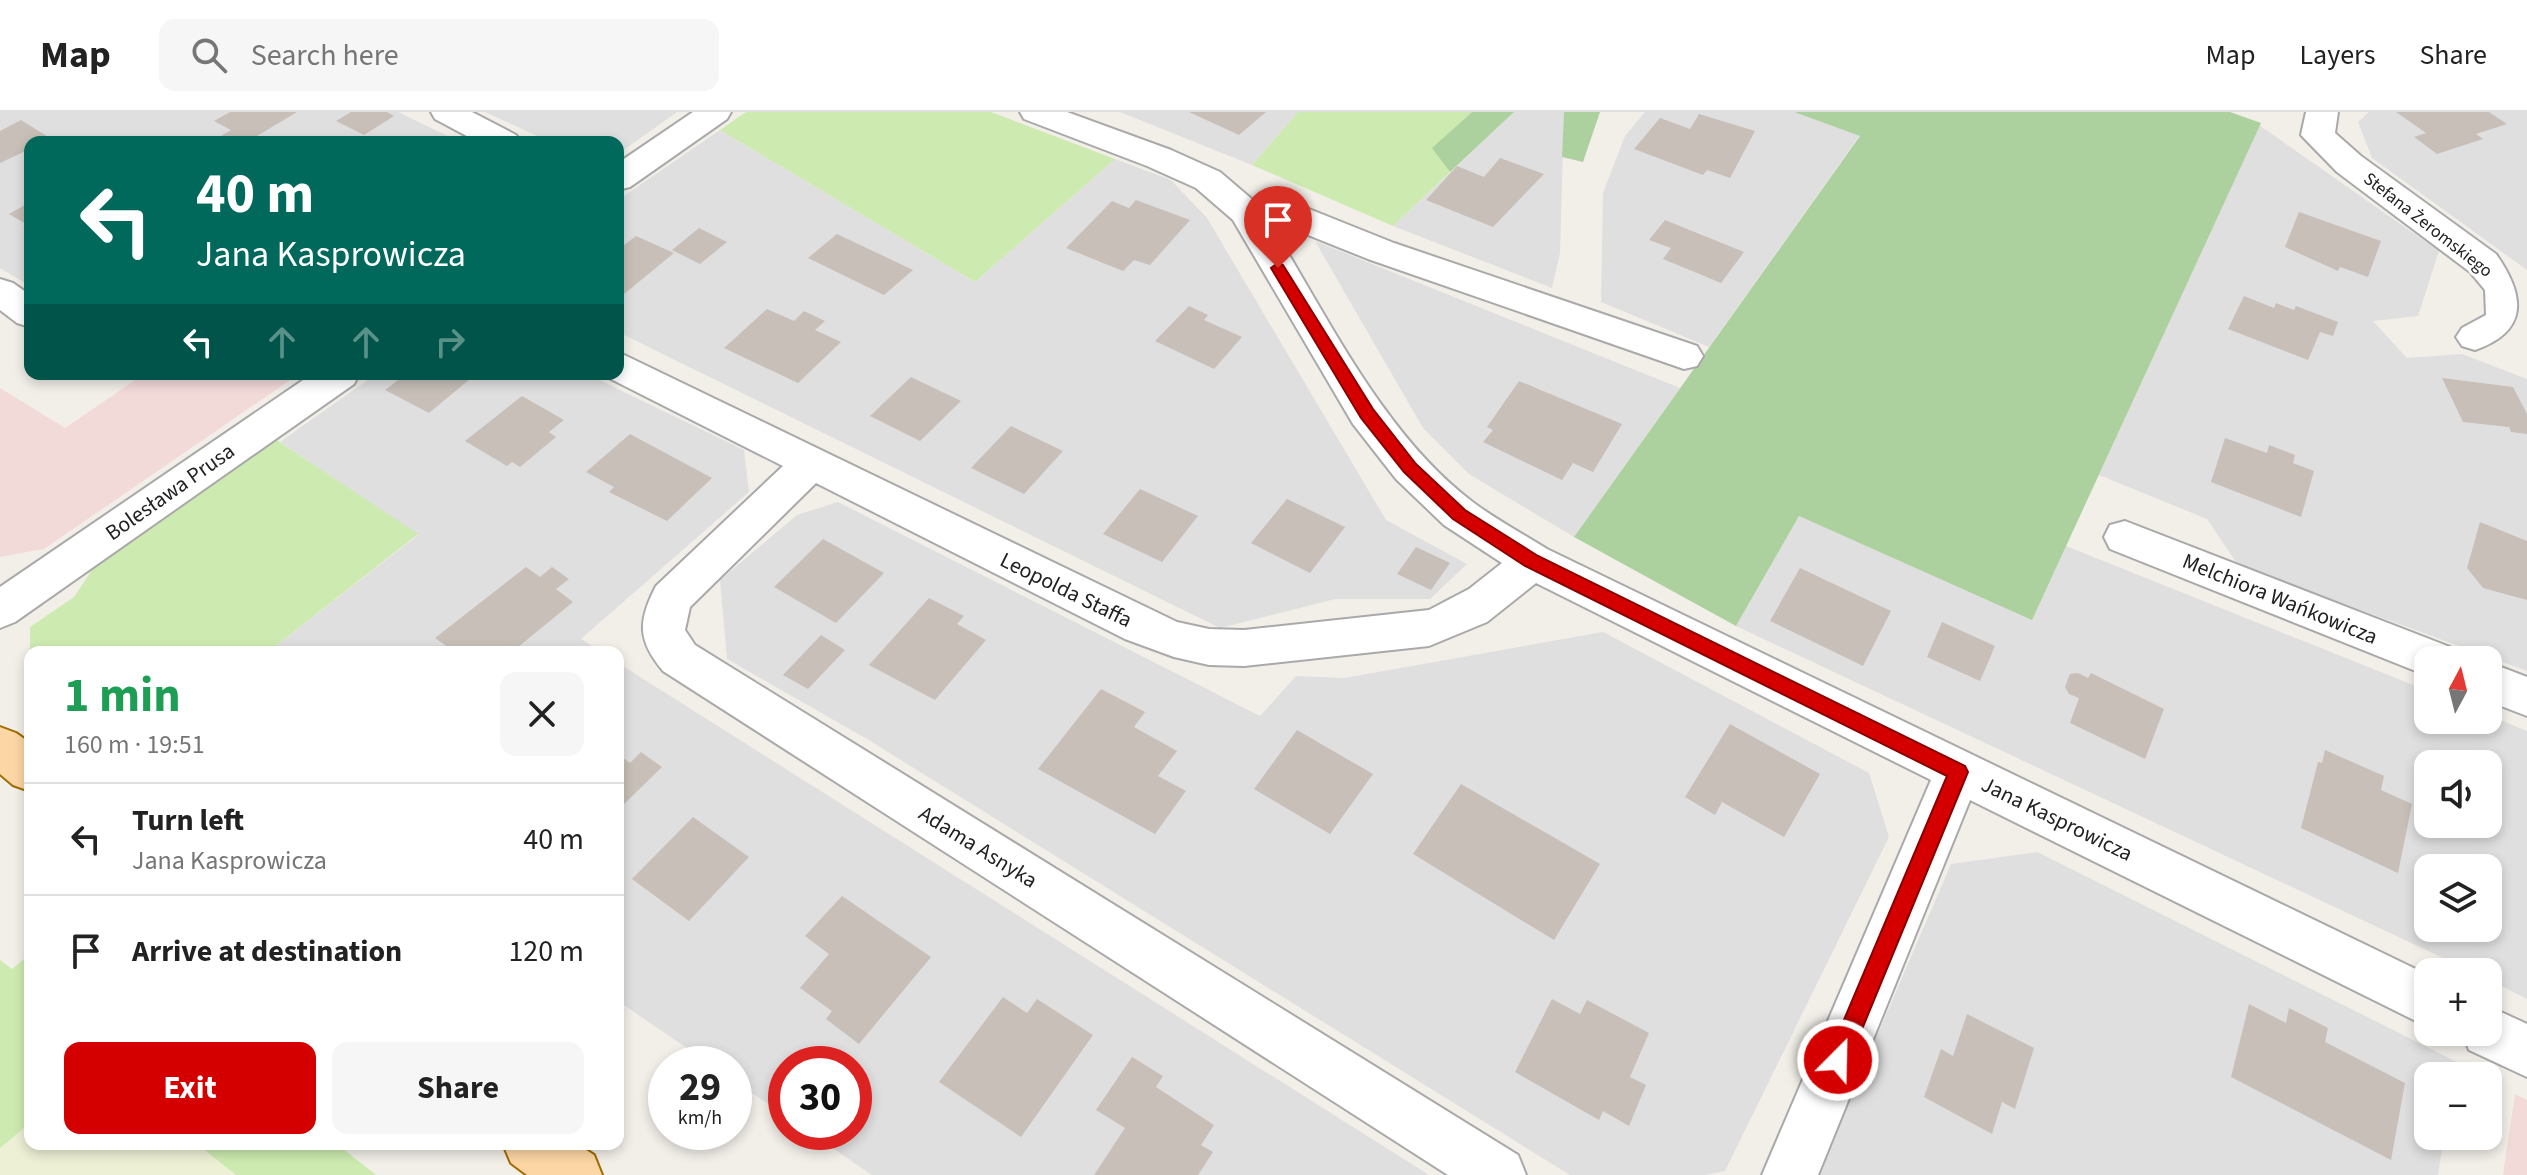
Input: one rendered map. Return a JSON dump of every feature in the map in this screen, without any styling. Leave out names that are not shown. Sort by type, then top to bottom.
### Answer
[{"type":"main road","points":[[0,747],[24,765]]},
{"type":"main road","points":[[539,1150],[574,1175]]},
{"type":"street","points":[[447,112],[493,136]]},
{"type":"street","points":[[624,175],[715,112]]},
{"type":"street","name":"Jana Kasprowicza","points":[[1036,112],[1159,158],[1208,180],[1246,213],[1367,414],[1410,468],[1459,514],[1532,561],[2414,995]]},
{"type":"street","name":"Stefana Żeromskiego","points":[[2322,112],[2318,135],[2349,164],[2483,263],[2500,282],[2507,303],[2503,322],[2475,337]]},
{"type":"street","points":[[1246,213],[1282,211],[1381,251],[1684,356]]},
{"type":"street","points":[[0,292],[24,310]]},
{"type":"street","name":"Leopolda Staffa","points":[[624,369],[1140,626],[1174,639],[1209,647],[1244,648],[1429,628],[1453,621],[1481,606],[1532,561]]},
{"type":"street","name":"Bolesława Prusa","points":[[0,610],[331,380]]},
{"type":"street","name":"Adama Asnyka","points":[[810,464],[671,598],[662,624],[666,643],[679,658],[1498,1175]]},
{"type":"street","name":"Melchiora Wańkowicza","points":[[2125,537],[2414,652]]},
{"type":"street","points":[[2502,687],[2527,697]]},
{"type":"street","points":[[1790,1175],[1958,772]]},
{"type":"street","points":[[2502,1039],[2527,1051]]},
{"type":"shaded area","points":[[0,112],[398,112],[448,136],[24,136],[24,282],[0,268]]},
{"type":"shaded area","points":[[485,112],[677,112],[624,150],[624,136],[537,136]]},
{"type":"shaded area","points":[[1120,112],[1298,112],[1252,165]]},
{"type":"shaded area","points":[[1514,112],[1564,112],[1560,253],[1552,288],[1393,226]]},
{"type":"shaded area","points":[[1645,112],[1794,112],[1860,135],[1709,347],[1601,302],[1603,193],[1625,136]]},
{"type":"shaded area","points":[[2369,112],[2527,112],[2527,270],[2372,158],[2358,122]]},
{"type":"shaded area","points":[[2259,125],[2439,251],[2418,316],[2373,321],[2407,358],[2462,354],[2527,379],[2527,671],[2502,662],[2502,646],[2459,646],[2238,565],[2207,519],[2099,475]]},
{"type":"shaded area","points":[[720,130],[975,282],[1115,159],[1171,180],[1207,218],[1386,520],[1467,564],[1430,599],[1335,599],[1220,628],[624,335],[624,196]]},
{"type":"shaded area","points":[[1315,241],[1680,388],[1574,537],[1469,474],[1423,428]]},
{"type":"shaded area","points":[[135,380],[290,380],[44,549],[0,557],[0,388],[65,428]]},
{"type":"shaded area","points":[[368,380],[599,380],[744,450],[749,492],[581,639],[592,646],[276,646],[418,535],[280,442]]},
{"type":"shaded area","points":[[838,502],[1260,716],[1296,676],[1344,678],[1603,632],[1869,773],[1889,837],[1725,1171],[1705,1175],[1570,1175],[867,739],[727,659],[720,580],[797,515]]},
{"type":"shaded area","points":[[1799,516],[2032,619],[2066,546],[2414,685],[2414,734],[2502,734],[2502,721],[2527,731],[2527,999],[2502,986],[2502,958],[2443,958],[1736,626]]},
{"type":"shaded area","points":[[624,667],[1429,1175],[872,1175],[835,1150],[872,1150],[872,1046],[768,1046],[768,1104],[752,1093],[752,1046],[684,1046],[624,1005]]},
{"type":"shaded area","points":[[2037,852],[2414,1040],[2414,1046],[2425,1046],[2457,1062],[2414,1062],[2414,1150],[2442,1150],[2438,1175],[1817,1175],[1951,864]]},
{"type":"shaded area","points":[[2515,1094],[2527,1100],[2527,1175],[2503,1175]]},
{"type":"green space","points":[[746,112],[991,112],[1115,159],[975,282],[720,130]]},
{"type":"green space","points":[[1298,112],[1472,112],[1433,148],[1450,172],[1393,226],[1252,165]]},
{"type":"green space","points":[[1472,112],[1514,112],[1450,172],[1432,148]]},
{"type":"green space","points":[[1564,112],[1600,112],[1583,162],[1562,157]]},
{"type":"green space","points":[[1794,112],[2230,112],[2261,123],[2032,620],[1799,516],[1736,626],[1574,537],[1860,136]]},
{"type":"green space","points":[[269,435],[418,534],[276,646],[30,646],[30,627],[74,597],[92,570],[89,561]]},
{"type":"green space","points":[[24,959],[24,1128],[0,1148],[0,960],[12,969]]},
{"type":"green space","points":[[24,1128],[24,1150],[205,1150],[236,1175],[0,1175],[0,1148]]},
{"type":"green space","points":[[205,1150],[345,1150],[376,1175],[236,1175]]},
{"type":"building","points":[[230,112],[297,112],[257,136],[221,136],[231,130],[214,121]]},
{"type":"building","points":[[351,112],[387,112],[394,116],[364,135],[336,121]]},
{"type":"building","points":[[1189,112],[1266,112],[1239,135]]},
{"type":"building","points":[[2396,112],[2489,112],[2507,124],[2476,134],[2483,139],[2437,154],[2414,137],[2426,133]]},
{"type":"building","points":[[1699,114],[1755,131],[1730,178],[1707,170],[1703,175],[1634,149],[1660,118],[1690,129]]},
{"type":"building","points":[[21,120],[47,136],[24,136],[24,152],[0,163],[0,131]]},
{"type":"building","points":[[1500,158],[1544,174],[1493,227],[1426,200],[1457,166],[1484,177]]},
{"type":"building","points":[[1136,200],[1190,220],[1150,265],[1134,260],[1123,271],[1066,248],[1112,201],[1129,208]]},
{"type":"building","points":[[24,205],[24,223],[9,214]]},
{"type":"building","points":[[2299,212],[2381,241],[2368,277],[2340,267],[2338,271],[2285,247]]},
{"type":"building","points":[[1665,220],[1744,252],[1721,283],[1663,259],[1671,248],[1649,240]]},
{"type":"building","points":[[699,228],[727,242],[700,264],[672,250]]},
{"type":"building","points":[[837,234],[913,270],[884,295],[808,258]]},
{"type":"building","points":[[636,236],[674,253],[624,294],[624,245]]},
{"type":"building","points":[[2244,296],[2274,308],[2276,303],[2294,310],[2296,306],[2338,322],[2333,336],[2320,332],[2308,360],[2228,329]]},
{"type":"building","points":[[1189,306],[1208,315],[1204,320],[1242,337],[1214,369],[1155,341]]},
{"type":"building","points":[[767,309],[794,321],[804,311],[825,321],[815,330],[841,342],[798,383],[724,348]]},
{"type":"building","points":[[911,377],[961,401],[920,441],[870,416]]},
{"type":"building","points":[[2442,378],[2513,387],[2527,414],[2527,434],[2511,432],[2509,427],[2463,422]]},
{"type":"building","points":[[398,380],[469,380],[429,413],[385,390]]},
{"type":"building","points":[[1519,381],[1622,424],[1593,472],[1573,463],[1562,480],[1483,442],[1493,430],[1487,427]]},
{"type":"building","points":[[522,396],[564,420],[549,432],[556,437],[520,467],[512,462],[507,466],[465,441]]},
{"type":"building","points":[[1011,426],[1063,451],[1024,494],[971,468]]},
{"type":"building","points":[[630,434],[712,478],[667,521],[609,492],[614,487],[586,472]]},
{"type":"building","points":[[2225,438],[2267,453],[2269,445],[2295,455],[2293,463],[2314,471],[2301,517],[2211,482]]},
{"type":"building","points":[[1140,489],[1198,516],[1162,562],[1103,534]]},
{"type":"building","points":[[1287,499],[1345,527],[1310,573],[1251,543]]},
{"type":"building","points":[[2480,522],[2527,541],[2527,600],[2483,588],[2467,568]]},
{"type":"building","points":[[823,539],[884,573],[836,623],[774,587]]},
{"type":"building","points":[[1416,547],[1450,563],[1431,590],[1397,574]]},
{"type":"building","points":[[526,567],[540,577],[552,567],[569,579],[556,589],[573,602],[519,646],[446,646],[435,638]]},
{"type":"building","points":[[1800,568],[1891,611],[1863,666],[1770,621]]},
{"type":"building","points":[[929,598],[964,616],[957,624],[986,640],[935,700],[869,665]]},
{"type":"building","points":[[1942,622],[1995,646],[1980,681],[1927,657]]},
{"type":"building","points":[[821,635],[845,650],[808,689],[783,675]]},
{"type":"building","points":[[2078,673],[2088,678],[2091,673],[2164,709],[2145,759],[2070,723],[2079,698],[2069,694],[2065,687],[2070,674]]},
{"type":"building","points":[[1101,689],[1145,712],[1134,727],[1177,751],[1158,776],[1186,791],[1155,834],[1038,769]]},
{"type":"building","points":[[1730,724],[1820,774],[1784,837],[1722,802],[1715,815],[1685,797]]},
{"type":"building","points":[[1297,730],[1373,774],[1330,834],[1254,789]]},
{"type":"building","points":[[2325,750],[2384,776],[2381,790],[2412,804],[2398,873],[2301,828],[2318,762],[2322,763]]},
{"type":"building","points":[[641,752],[662,767],[624,804],[624,758],[630,763]]},
{"type":"building","points":[[1461,784],[1600,864],[1554,940],[1413,854]]},
{"type":"building","points":[[693,817],[749,857],[689,921],[632,879]]},
{"type":"building","points":[[842,896],[931,957],[859,1044],[826,1019],[832,1011],[800,988],[829,954],[805,936]]},
{"type":"building","points":[[1003,997],[1027,1013],[1037,999],[1093,1035],[1021,1137],[939,1082]]},
{"type":"building","points":[[1552,999],[1580,1014],[1587,1000],[1649,1033],[1630,1077],[1646,1085],[1629,1126],[1603,1111],[1599,1120],[1515,1072]]},
{"type":"building","points":[[2249,1004],[2286,1023],[2289,1008],[2328,1028],[2325,1042],[2405,1083],[2391,1160],[2231,1077]]},
{"type":"building","points":[[1967,1014],[2034,1048],[2015,1109],[2002,1102],[1992,1134],[1924,1097],[1941,1049],[1953,1056]]},
{"type":"building","points":[[1132,1057],[1163,1076],[1156,1087],[1214,1125],[1201,1145],[1213,1152],[1198,1175],[1094,1175],[1125,1128],[1096,1110]]},
{"type":"route","points":[[1278,268],[1367,414],[1410,468],[1459,514],[1532,561],[1958,772],[1838,1060]]}]
